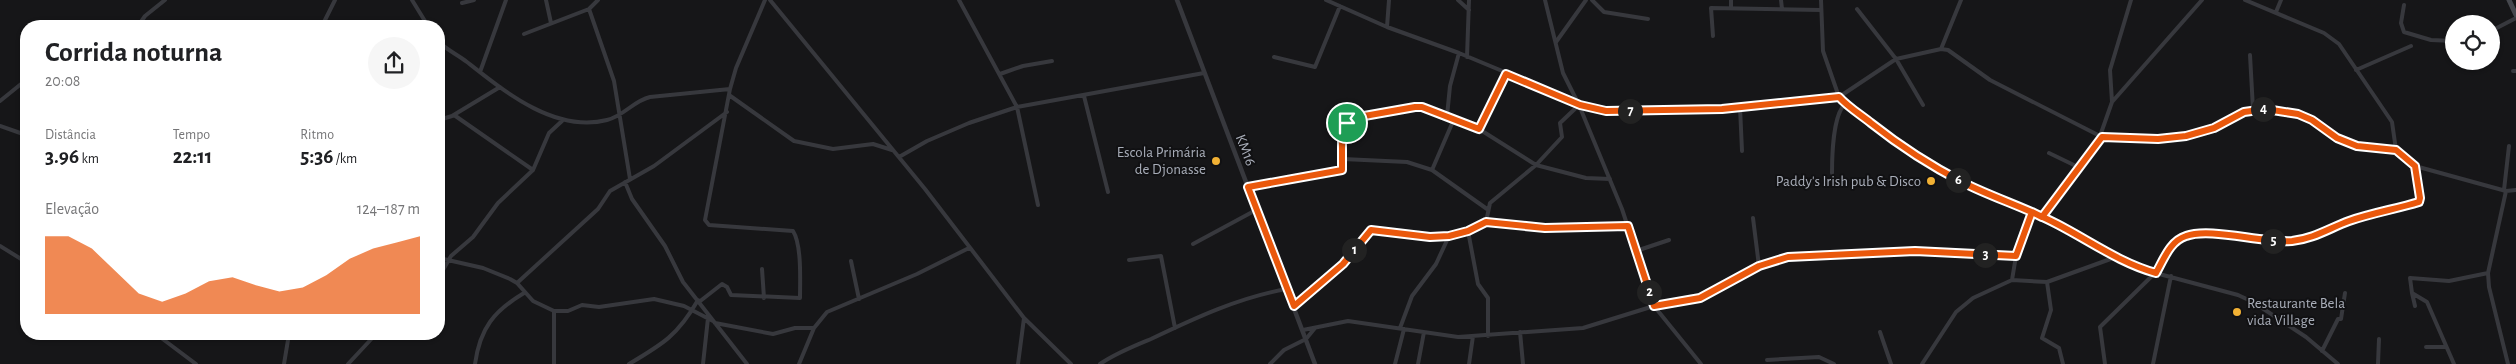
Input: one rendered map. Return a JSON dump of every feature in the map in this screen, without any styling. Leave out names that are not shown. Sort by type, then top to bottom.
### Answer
[{"type":"main road","points":[[2509,0],[2516,16]]},
{"type":"street","points":[[142,20],[165,0]]},
{"type":"street","points":[[325,20],[335,0]]},
{"type":"street","points":[[412,0],[424,20]]},
{"type":"street","points":[[462,3],[474,0]]},
{"type":"street","points":[[480,72],[506,0]]},
{"type":"street","points":[[546,0],[551,23]]},
{"type":"street","points":[[524,34],[589,9],[598,0]]},
{"type":"street","points":[[629,364],[662,345],[682,325],[698,301],[722,284],[727,286],[731,295],[764,298],[800,298],[800,276],[795,233],[790,231],[709,225],[706,223],[705,217],[730,89],[736,68],[765,0]]},
{"type":"street","points":[[770,0],[899,157],[1024,318],[1071,364]]},
{"type":"street","points":[[959,0],[1017,107],[1038,205]]},
{"type":"street","name":"KM16","points":[[1178,0],[1315,364]]},
{"type":"street","points":[[1326,0],[1387,27],[1467,56],[1580,105],[1606,111],[1684,111],[1839,97],[1896,59],[1941,48],[1948,50],[1990,80],[2101,136],[2158,139],[2186,136],[2214,128],[2232,117],[2253,109],[2298,114],[2348,143],[2363,148],[2396,150],[2415,166],[2505,191],[2516,190]]},
{"type":"street","points":[[1387,27],[1389,0]]},
{"type":"street","points":[[1458,0],[1470,11]]},
{"type":"street","points":[[1467,56],[1470,0]]},
{"type":"street","points":[[1545,0],[1563,73],[1580,105],[1610,179],[1628,226],[1654,306],[1701,364]]},
{"type":"street","points":[[1556,42],[1586,0]]},
{"type":"street","points":[[1592,0],[1604,12],[1648,19]]},
{"type":"street","points":[[1731,0],[1731,8]]},
{"type":"street","points":[[1781,0],[1782,9]]},
{"type":"street","points":[[1821,0],[1823,50],[1839,97],[1845,104],[1928,163],[1965,183],[2032,212],[2117,257],[2156,273],[2172,276],[2253,302],[2338,364]]},
{"type":"street","points":[[1941,48],[1961,0]]},
{"type":"street","points":[[2042,217],[2101,136],[2112,102],[2110,70],[2131,0]]},
{"type":"street","points":[[2112,102],[2202,0]]},
{"type":"street","points":[[2245,0],[2254,1],[2332,38],[2345,52],[2392,122],[2396,150]]},
{"type":"street","points":[[2276,12],[2281,0]]},
{"type":"street","points":[[1274,57],[1315,67],[1340,6]]},
{"type":"street","points":[[2404,6],[2401,22],[2404,32],[2421,38],[2445,40]]},
{"type":"street","points":[[589,9],[614,81],[630,179]]},
{"type":"street","points":[[1713,36],[1710,9],[1821,10]]},
{"type":"street","points":[[1857,9],[1896,59],[1923,105]]},
{"type":"street","points":[[2500,26],[2516,16]]},
{"type":"street","points":[[445,46],[500,87],[562,121],[596,122],[620,115],[643,99],[730,89]]},
{"type":"street","points":[[2356,70],[2412,46]]},
{"type":"street","points":[[1447,116],[1450,86],[1459,53]]},
{"type":"street","points":[[2250,55],[2253,109]]},
{"type":"street","points":[[1000,74],[1023,66],[1052,61]]},
{"type":"street","points":[[899,157],[927,141],[969,122],[1017,107],[1204,73]]},
{"type":"street","points":[[1479,129],[1506,74]]},
{"type":"street","points":[[0,101],[20,85]]},
{"type":"street","points":[[445,118],[454,115],[500,87]]},
{"type":"street","points":[[729,95],[799,143],[833,149],[873,144],[892,150]]},
{"type":"street","points":[[1084,96],[1108,192]]},
{"type":"street","points":[[1832,173],[1834,143],[1840,111],[1845,104]]},
{"type":"street","points":[[1486,222],[1490,204],[1536,165],[1562,137],[1559,126],[1562,119],[1580,105]]},
{"type":"street","points":[[1248,187],[1342,170],[1342,129],[1353,118],[1415,107],[1447,116],[1479,129],[1536,165],[1586,178],[1610,179]]},
{"type":"street","points":[[1740,107],[1742,151]]},
{"type":"street","points":[[517,283],[598,209],[610,191],[654,166],[727,112]]},
{"type":"street","points":[[454,115],[533,170]]},
{"type":"street","points":[[1432,170],[1454,120]]},
{"type":"street","points":[[445,267],[450,258],[473,237],[498,203],[533,170],[549,133],[562,121]]},
{"type":"street","points":[[0,126],[20,133]]},
{"type":"street","points":[[2508,364],[2489,287],[2488,273],[2505,191],[2509,146]]},
{"type":"street","points":[[2049,153],[2078,167]]},
{"type":"street","points":[[1343,159],[1407,162],[1432,170],[1488,209]]},
{"type":"street","points":[[2104,364],[2100,326],[2156,273],[2172,244],[2179,238],[2199,232],[2267,241],[2293,241],[2310,237],[2348,222],[2419,202],[2415,166]]},
{"type":"street","points":[[625,182],[638,210],[665,246],[683,282],[747,364]]},
{"type":"street","points":[[1194,244],[1256,210]]},
{"type":"street","points":[[2012,280],[2016,256],[2032,212]]},
{"type":"street","points":[[1753,218],[1759,266]]},
{"type":"street","points":[[1294,306],[1343,264],[1371,230],[1430,237],[1449,236],[1468,231],[1486,222],[1545,228],[1628,226]]},
{"type":"street","points":[[1468,231],[1478,284],[1488,298],[1488,336]]},
{"type":"street","points":[[1395,364],[1402,329],[1412,296],[1436,264],[1449,236]]},
{"type":"street","points":[[1636,251],[1670,240]]},
{"type":"street","points":[[0,246],[20,258]]},
{"type":"street","points":[[799,364],[814,328],[827,312],[950,259],[969,248]]},
{"type":"street","points":[[1303,330],[1348,321],[1424,332],[1444,337],[1488,336],[1583,328],[1654,306],[1700,298],[1759,266],[1788,257],[1915,251],[2016,256]]},
{"type":"street","points":[[1129,260],[1161,256],[1175,328]]},
{"type":"street","points":[[1922,364],[1956,312],[1966,303],[2012,280],[2047,282],[2117,257]]},
{"type":"street","points":[[445,258],[483,268],[517,283],[524,293],[540,306],[554,311],[568,311],[582,305],[599,306],[645,300],[668,301],[692,309],[714,322],[773,334],[795,328],[814,328]]},
{"type":"street","points":[[851,261],[859,298]]},
{"type":"street","points":[[762,269],[764,298]]},
{"type":"street","points":[[2415,306],[2410,278],[2412,277],[2449,281],[2488,273]]},
{"type":"street","points":[[2153,364],[2172,276]]},
{"type":"street","points":[[2047,282],[2051,312],[2042,338],[2059,348],[2063,364]]},
{"type":"street","points":[[1100,364],[1175,328],[1261,294],[1287,289]]},
{"type":"street","points":[[475,364],[480,336],[498,311],[524,293]]},
{"type":"street","points":[[2322,351],[2338,319],[2341,319],[2345,293]]},
{"type":"street","points":[[2412,293],[2427,302],[2454,364]]},
{"type":"street","points":[[554,311],[554,364]]},
{"type":"street","points":[[703,364],[708,318]]},
{"type":"street","points":[[1018,364],[1024,318]]},
{"type":"street","points":[[1270,364],[1284,350],[1306,339],[1315,328]]},
{"type":"street","points":[[1418,364],[1424,332]]},
{"type":"street","points":[[1520,332],[1523,364]]},
{"type":"street","points":[[1880,332],[1891,364]]},
{"type":"street","points":[[1469,364],[1473,336]]},
{"type":"street","points":[[2378,364],[2379,339]]},
{"type":"street","points":[[164,340],[196,364]]},
{"type":"street","points":[[284,364],[288,340]]},
{"type":"street","points":[[348,364],[370,340]]},
{"type":"street","points":[[2426,347],[2446,347]]},
{"type":"street","points":[[1767,360],[1819,357],[1834,364]]},
{"type":"place","name":"Escola Primária de Djonasse","points":[[1216,161]]},
{"type":"place","name":"Paddy's Irish pub & Disco","points":[[1931,181]]},
{"type":"place","name":"Restaurante Bela vida Village","points":[[2237,312]]},
{"type":"route","points":[[1347,123],[1341,133],[1342,170],[1248,187],[1294,306],[1338,269],[1371,230],[1430,237],[1449,236],[1468,231],[1486,222],[1545,228],[1628,226],[1654,306],[1700,298],[1759,266],[1788,257],[1915,251],[2016,256],[2024,235],[2032,212],[2042,217],[2102,137],[2158,139],[2186,136],[2214,128],[2232,117],[2253,109],[2282,110],[2298,114],[2312,120],[2337,138],[2348,143],[2363,148],[2396,150],[2415,166],[2420,198],[2419,202],[2348,222],[2328,231],[2293,241],[2267,241],[2199,232],[2186,235],[2172,244],[2156,273],[2117,257],[2058,224],[2042,217],[1965,183],[1928,163],[1878,129],[1845,104],[1839,97],[1722,109],[1606,111],[1580,105],[1506,74],[1479,129],[1422,107],[1362,116],[1353,118],[1347,123]]}]
